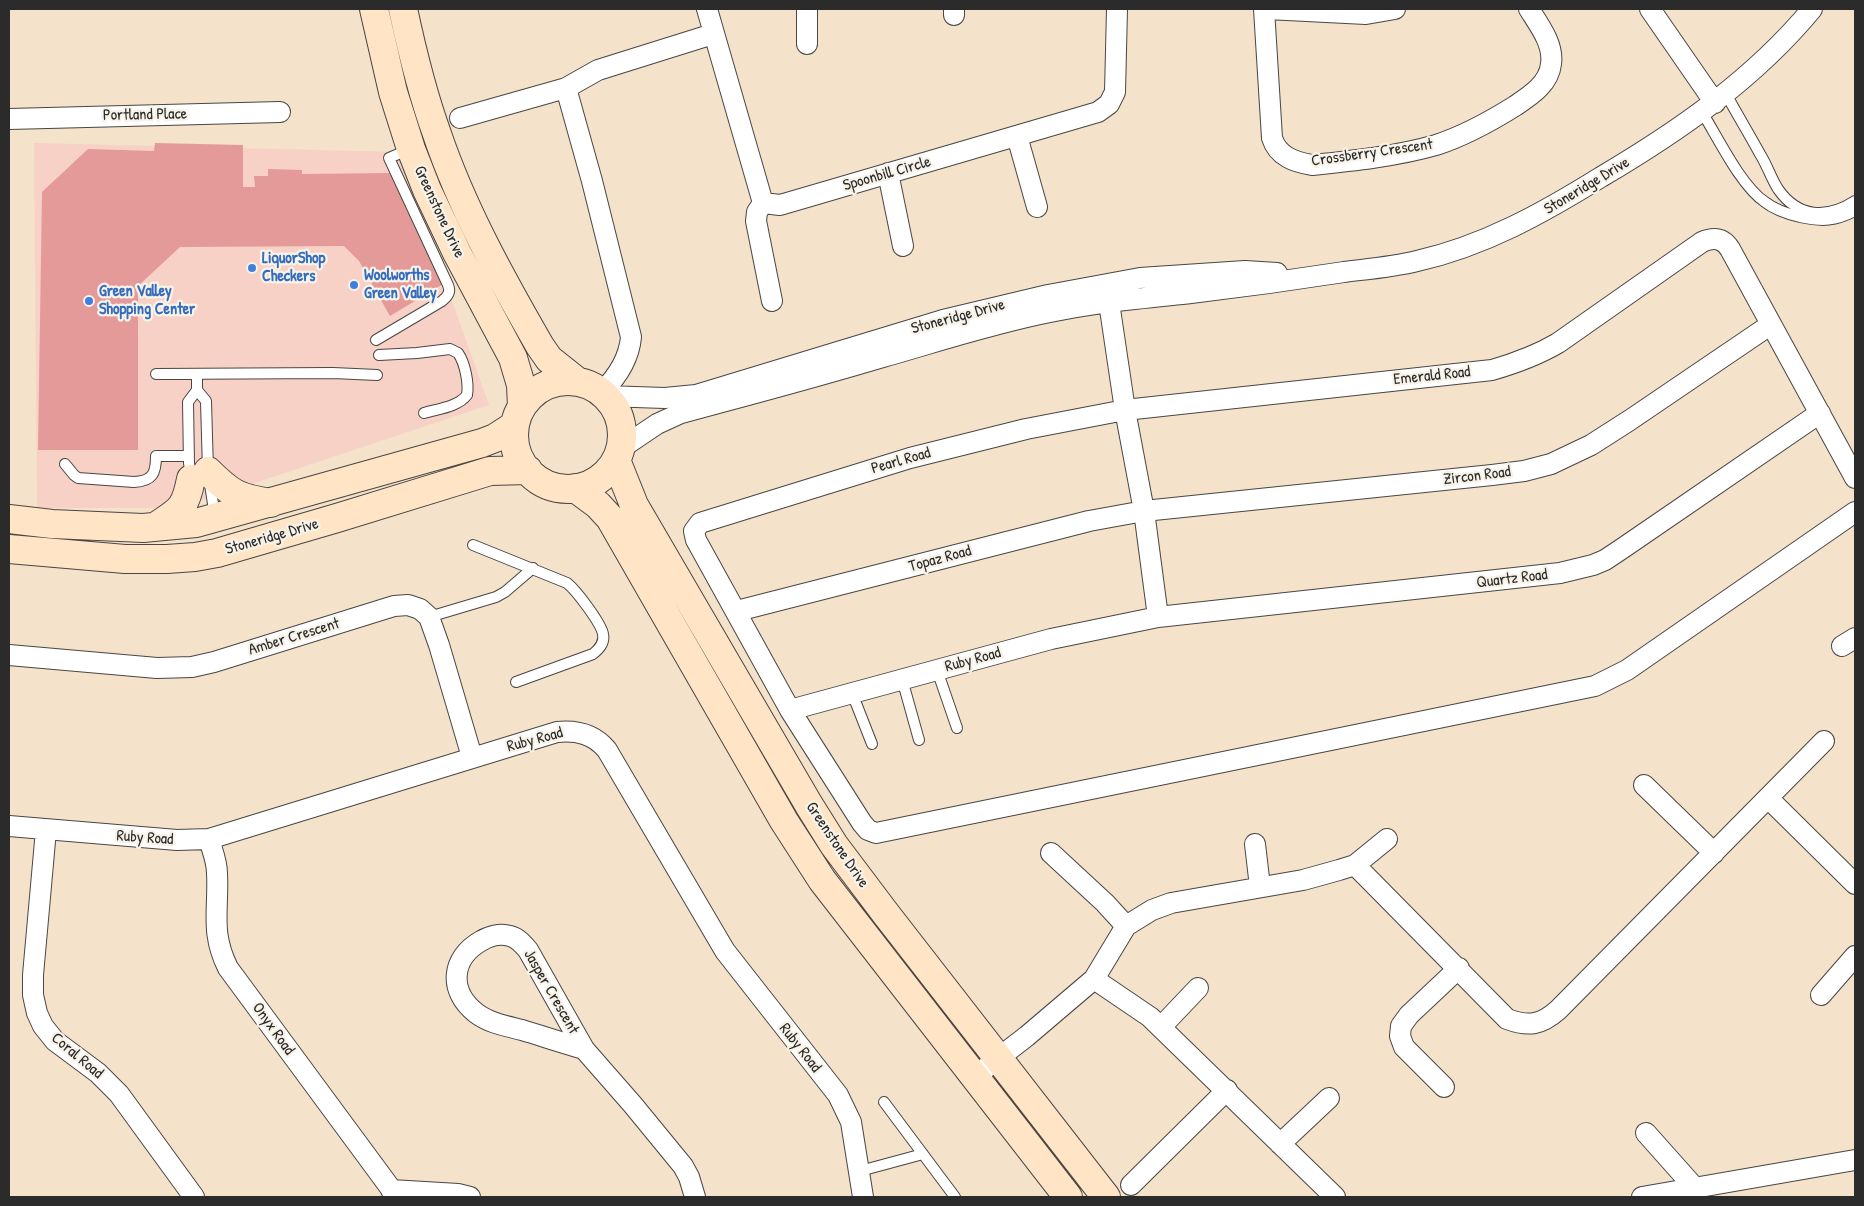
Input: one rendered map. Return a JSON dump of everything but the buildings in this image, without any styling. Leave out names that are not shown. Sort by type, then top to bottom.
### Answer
[{"type":"main road","name":"Greenstone Drive","points":[[374,9],[394,92],[400,153],[427,190],[513,358],[521,385],[519,416]]},
{"type":"main road","name":"Greenstone Drive","points":[[402,9],[436,134],[486,247],[540,346],[554,363],[595,390]]},
{"type":"main road","points":[[560,381],[595,390],[615,408],[621,423],[622,438],[618,454],[601,477],[591,483],[575,488],[549,485],[528,470],[517,452],[514,436],[519,416],[534,394],[544,387],[560,381]]},
{"type":"main road","name":"Stoneridge Drive","points":[[9,519],[52,524],[155,527],[198,495],[273,503],[482,444],[495,438],[519,416]]},
{"type":"main road","name":"Greenstone Drive","points":[[618,454],[634,505],[834,845],[1106,1197]]},
{"type":"main road","name":"Stoneridge Drive","points":[[9,549],[86,557],[167,560],[217,552],[337,518],[490,471],[528,470]]},
{"type":"main road","name":"Greenstone Drive","points":[[575,488],[598,505],[610,518],[784,821],[822,880],[1068,1197]]},
{"type":"main road","points":[[155,527],[181,509],[187,500],[198,495],[226,489],[235,494],[273,503]]},
{"type":"main road","points":[[198,495],[198,531],[202,534],[211,535],[300,516],[312,515],[337,518]]},
{"type":"street","points":[[707,9],[763,203],[757,212],[756,221],[772,301]]},
{"type":"street","points":[[807,9],[807,44]]},
{"type":"street","name":"Spoonbill Circle","points":[[763,203],[780,204],[1098,112],[1108,104],[1116,85],[1117,9]]},
{"type":"street","points":[[1266,9],[1366,14],[1395,9]]},
{"type":"street","name":"Crossberry Crescent","points":[[1266,9],[1272,138],[1274,145],[1282,155],[1298,162],[1312,165],[1415,150],[1438,144],[1481,126],[1529,97],[1537,90],[1547,76],[1552,58],[1545,35],[1529,9]]},
{"type":"street","points":[[1651,9],[1714,103]]},
{"type":"street","name":"Stoneridge Drive","points":[[618,454],[657,424],[681,413],[983,328],[1050,312],[1108,293],[1140,278],[1245,271],[1317,276],[1414,262],[1456,251],[1495,236],[1545,211],[1635,157],[1714,103],[1778,46],[1812,9]]},
{"type":"street","points":[[460,118],[566,88],[598,70],[713,34]]},
{"type":"street","points":[[566,88],[592,182],[630,337],[630,351],[616,378],[595,390]]},
{"type":"street","name":"Portland Place","points":[[9,119],[280,112]]},
{"type":"street","points":[[1017,136],[1037,206]]},
{"type":"street","points":[[888,173],[903,246]]},
{"type":"street","name":"Emerald Road","points":[[1125,410],[1492,370],[1516,364],[1536,356],[1558,343],[1702,242],[1715,239],[1725,242],[1770,325]]},
{"type":"street","points":[[1108,293],[1125,410],[1144,511],[1158,617]]},
{"type":"street","name":"Stoneridge Drive","points":[[595,390],[665,398],[696,395],[943,320],[1001,306],[1108,293]]},
{"type":"street","points":[[1770,325],[1855,478]]},
{"type":"street","name":"Zircon Road","points":[[1144,511],[1492,476],[1551,464],[1591,445],[1770,325]]},
{"type":"street","name":"Pearl Road","points":[[736,611],[696,540],[694,532],[700,523],[910,458],[1026,429],[1125,410]]},
{"type":"street","name":"Quartz Road","points":[[1158,617],[1579,570],[1605,560],[1820,413]]},
{"type":"street","name":"Topaz Road","points":[[736,611],[1080,523],[1144,511]]},
{"type":"street","points":[[736,611],[790,710],[868,830],[876,833],[1595,686],[1627,670],[1855,512]]},
{"type":"street","name":"Amber Crescent","points":[[9,655],[176,668],[214,662],[394,606],[408,605],[420,609],[429,617]]},
{"type":"street","points":[[429,617],[472,757]]},
{"type":"street","name":"Ruby Road","points":[[790,710],[1052,639],[1158,617]]},
{"type":"street","name":"Ruby Road","points":[[9,826],[177,840],[209,839],[557,732],[570,731],[586,735],[600,743],[606,750],[724,951],[838,1095],[851,1122],[864,1197]]},
{"type":"street","points":[[1356,865],[1507,1019],[1520,1024],[1534,1024],[1548,1019],[1558,1010],[1824,741]]},
{"type":"street","points":[[1644,785],[1714,853]]},
{"type":"street","points":[[1768,798],[1855,884]]},
{"type":"street","name":"Coral Road","points":[[46,830],[33,975],[33,995],[37,1013],[43,1026],[54,1041],[98,1073],[119,1094],[194,1197]]},
{"type":"street","name":"Onyx Road","points":[[209,839],[217,872],[217,937],[222,956],[228,968],[394,1193]]},
{"type":"street","points":[[974,1076],[998,1059],[1094,979],[1126,926],[1152,910],[1171,902],[1303,880],[1356,865],[1387,839]]},
{"type":"street","points":[[1255,844],[1260,887]]},
{"type":"street","points":[[1052,853],[1105,902],[1126,926]]},
{"type":"street","name":"Jasper Crescent","points":[[584,1049],[497,1023],[476,1012],[460,994],[456,980],[457,966],[464,954],[474,945],[487,938],[505,935],[520,940],[528,950],[584,1049],[683,1166],[689,1177],[695,1197]]},
{"type":"street","points":[[1821,995],[1855,956]]},
{"type":"street","points":[[1444,1087],[1404,1047],[1400,1036],[1401,1026],[1409,1015],[1459,968]]},
{"type":"street","points":[[1094,979],[1129,1001],[1161,1027],[1335,1197]]},
{"type":"street","points":[[1161,1027],[1198,988]]},
{"type":"street","points":[[1131,1185],[1227,1090]]},
{"type":"street","points":[[1280,1144],[1329,1098]]},
{"type":"street","points":[[1646,1133],[1695,1188]]},
{"type":"street","points":[[1642,1197],[1855,1160]]},
{"type":"street","points":[[394,1193],[458,1194],[470,1197]]},
{"type":"lane","points":[[1714,103],[1762,157],[1772,178],[1787,200],[1798,208],[1822,214],[1840,209],[1855,200]]},
{"type":"lane","points":[[1714,103],[1748,186],[1766,203],[1792,215],[1824,221],[1838,219],[1855,210]]},
{"type":"lane","points":[[376,340],[442,301],[450,291],[400,153]]},
{"type":"lane","points":[[379,355],[450,349],[458,353],[465,372],[467,395],[455,404],[424,413]]},
{"type":"lane","points":[[156,374],[333,373],[377,375]]},
{"type":"lane","points":[[196,374],[197,390],[206,401],[198,495]]},
{"type":"lane","points":[[197,390],[188,402],[198,495]]},
{"type":"lane","points":[[65,464],[74,476],[78,478],[142,482],[152,476],[156,467],[156,456],[198,495]]},
{"type":"lane","points":[[473,545],[556,577],[574,589],[604,634],[600,648],[593,654],[516,682]]},
{"type":"lane","points":[[429,617],[496,597],[505,592],[532,568]]},
{"type":"lane","points":[[937,670],[957,728]]},
{"type":"lane","points":[[902,679],[919,740]]},
{"type":"lane","points":[[852,693],[872,744]]},
{"type":"lane","points":[[884,1102],[955,1197]]},
{"type":"lane","points":[[860,1171],[923,1154]]},
{"type":"shaded area","name":"Green Valley Shopping Center","points":[[34,143],[399,152],[489,405],[179,508],[37,508]]},
{"type":"place","name":"LiquorShop Checkers","points":[[252,268]]},
{"type":"place","name":"Woolworths Green Valley","points":[[354,285]]},
{"type":"place","name":"Green Valley Shopping Center","points":[[89,301]]}]
